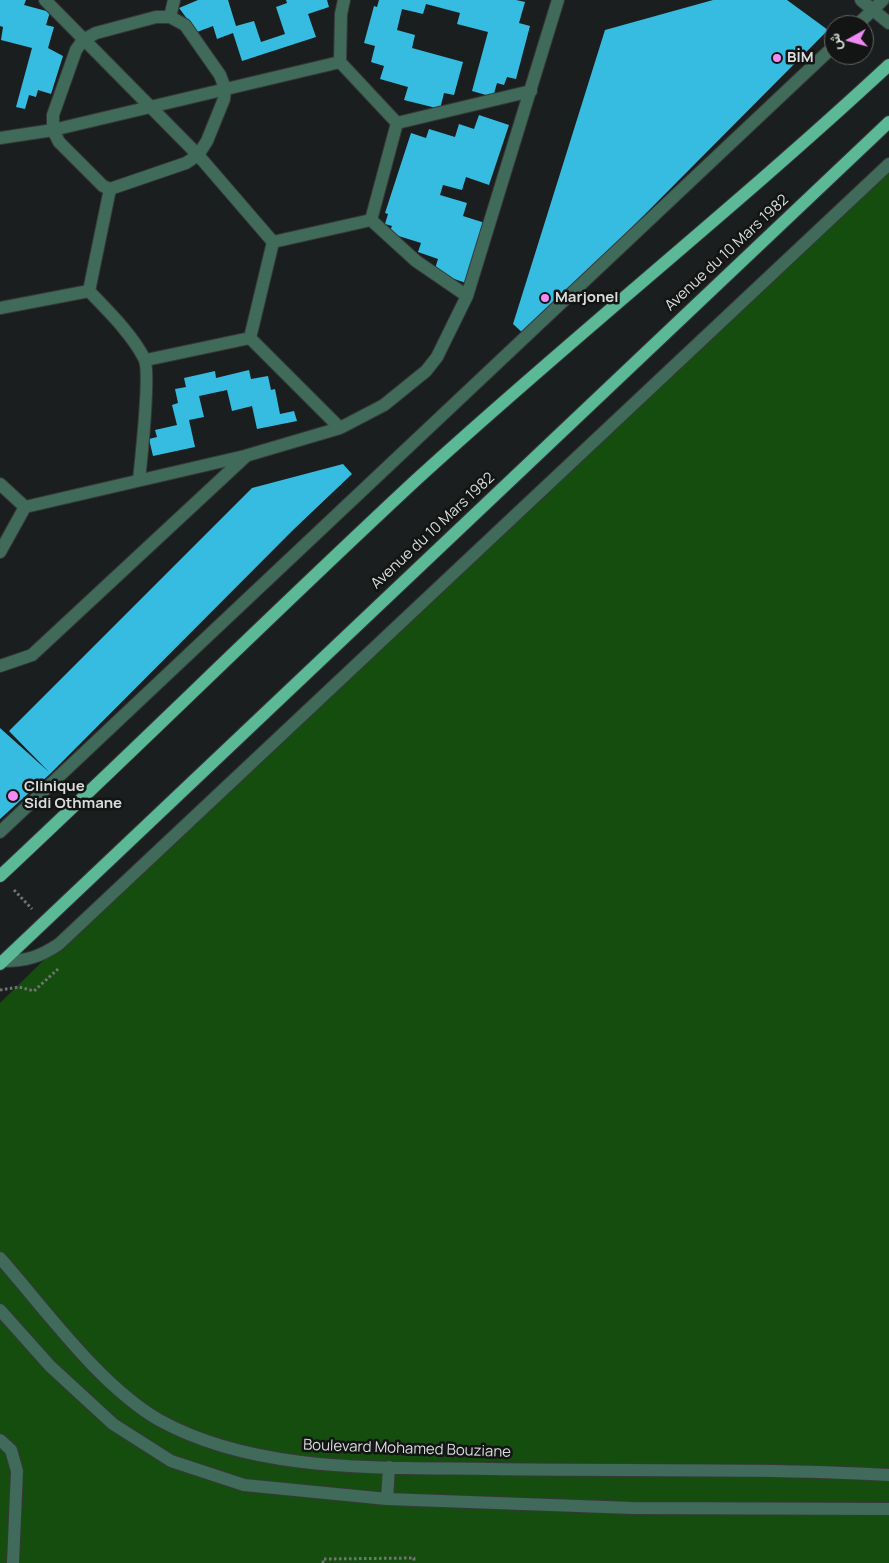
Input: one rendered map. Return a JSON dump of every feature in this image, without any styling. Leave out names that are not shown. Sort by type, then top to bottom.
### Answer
[{"type":"main road","name":"Avenue du 10 Mars 1982","points":[[0,876],[416,480],[606,311],[826,123],[889,65]]},
{"type":"main road","name":"Avenue du 10 Mars 1982","points":[[1,963],[889,122]]},
{"type":"street","points":[[45,0],[82,40],[198,155],[273,242]]},
{"type":"street","points":[[170,18],[174,0]]},
{"type":"street","points":[[344,0],[341,14],[340,62],[397,123]]},
{"type":"street","points":[[0,552],[26,507],[246,456],[340,428],[384,405],[426,371],[437,357],[467,296],[558,0]]},
{"type":"street","points":[[861,0],[889,23]]},
{"type":"street","points":[[868,15],[883,0]]},
{"type":"street","points":[[156,17],[170,18],[185,25],[220,75],[225,88],[224,99],[198,155],[186,163],[120,188],[110,189],[103,186],[59,142],[53,130],[53,115],[76,50],[82,40],[96,33],[156,17]]},
{"type":"street","points":[[0,832],[824,55]]},
{"type":"street","points":[[0,138],[53,130],[340,62]]},
{"type":"street","points":[[397,123],[531,91]]},
{"type":"street","points":[[371,220],[397,123]]},
{"type":"street","points":[[1,963],[23,962],[42,956],[59,944],[889,164]]},
{"type":"street","points":[[89,290],[110,189]]},
{"type":"street","points":[[371,220],[416,261],[467,296]]},
{"type":"street","points":[[273,242],[371,220]]},
{"type":"street","points":[[250,338],[273,242]]},
{"type":"street","points":[[0,308],[89,290]]},
{"type":"street","points":[[89,290],[117,321],[146,360],[144,424],[139,480]]},
{"type":"street","points":[[250,338],[340,428]]},
{"type":"street","points":[[146,360],[250,338]]},
{"type":"street","points":[[0,666],[32,655],[246,456]]},
{"type":"street","points":[[0,484],[26,507]]},
{"type":"street","name":"Boulevard Mohamed Bouziane","points":[[0,1258],[92,1364],[126,1397],[157,1418],[208,1442],[257,1456],[389,1467],[641,1472],[825,1472],[889,1475]]},
{"type":"street","points":[[0,1310],[50,1366],[113,1424],[171,1461],[244,1485],[387,1499],[632,1508],[889,1509]]},
{"type":"street","points":[[0,1440],[11,1450],[17,1471],[13,1563]]},
{"type":"street","points":[[387,1499],[389,1467]]},
{"type":"path","points":[[323,1563],[323,1558],[414,1558],[414,1563]]},
{"type":"green space","points":[[889,168],[889,1563],[0,1563],[0,1003],[269,739]]},
{"type":"building","points":[[0,0],[26,0],[24,5],[50,12],[46,25],[54,27],[48,48],[63,56],[51,94],[38,90],[36,97],[29,95],[25,109],[16,107],[32,48],[1,40],[3,27],[0,26]]},
{"type":"building","points":[[198,0],[228,0],[236,26],[254,21],[261,42],[285,34],[276,7],[287,3],[286,0],[327,0],[329,7],[308,14],[316,37],[242,61],[233,33],[217,39],[213,26],[197,32],[179,8]]},
{"type":"building","points":[[379,0],[516,0],[525,2],[519,23],[530,26],[516,79],[507,77],[504,85],[497,83],[493,97],[472,91],[488,32],[457,24],[460,13],[426,4],[423,14],[402,9],[397,30],[415,35],[412,48],[463,62],[454,95],[444,93],[440,109],[404,100],[408,87],[380,79],[384,66],[371,62],[375,46],[364,43],[374,6],[377,7]]},
{"type":"building","points":[[713,0],[787,0],[824,27],[824,34],[525,335],[513,324],[605,30]]},
{"type":"building","points":[[479,115],[509,125],[489,185],[466,177],[462,190],[443,185],[440,195],[467,203],[463,216],[485,223],[466,283],[434,272],[438,259],[418,252],[421,243],[389,233],[392,226],[385,224],[388,214],[385,213],[411,133],[426,138],[429,129],[455,137],[459,124],[474,129]]},
{"type":"building","points":[[249,370],[251,379],[268,376],[271,390],[275,389],[280,414],[294,411],[297,421],[257,429],[252,406],[232,411],[227,390],[199,396],[204,417],[189,420],[195,447],[153,456],[149,439],[157,437],[155,430],[177,425],[172,405],[178,403],[175,389],[186,387],[184,378],[215,371],[216,378]]},
{"type":"building","points":[[343,464],[352,474],[293,530],[51,773],[0,819],[0,728],[49,772],[9,731],[252,488]]},
{"type":"place","name":"BİM","points":[[777,58]]},
{"type":"place","name":"Marjonel","points":[[545,298]]},
{"type":"place","name":"Clinique Sidi Othmane","points":[[13,796]]}]
